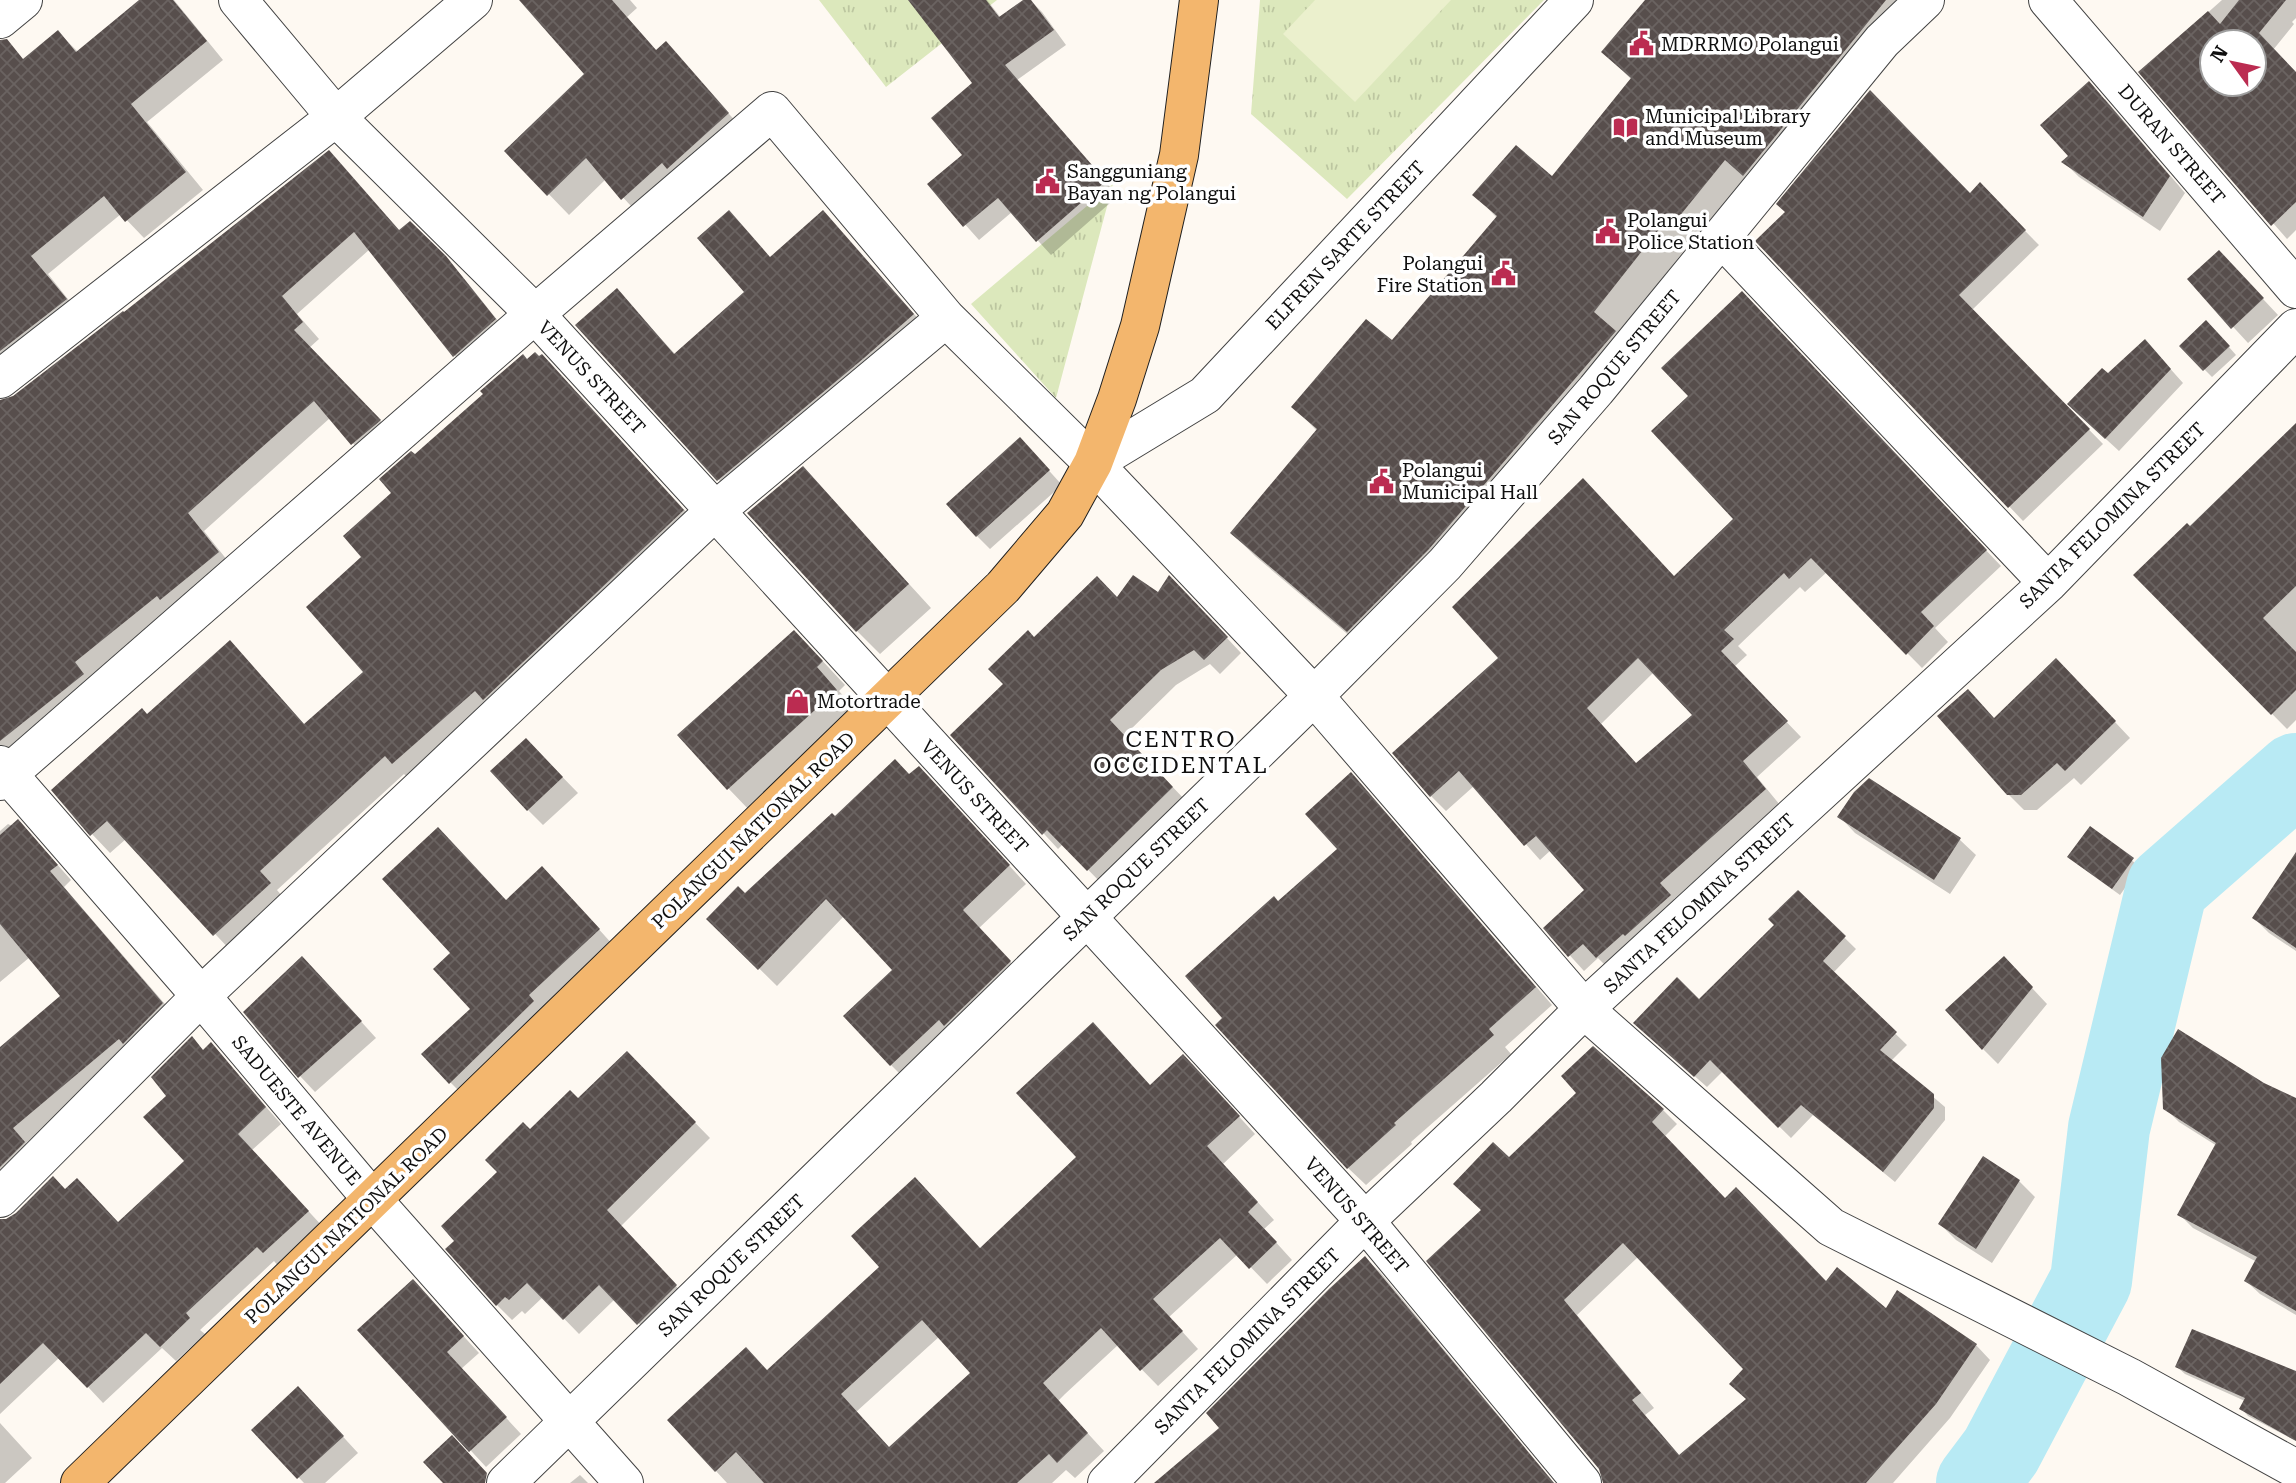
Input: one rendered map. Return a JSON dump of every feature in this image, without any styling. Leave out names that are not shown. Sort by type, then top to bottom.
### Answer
[{"type":"main road","name":"POLANGUI NATIONAL ROAD","points":[[80,1483],[1003,587],[1065,514],[1093,463],[1140,326],[1176,168],[1191,77],[1199,0]]},
{"type":"street","points":[[0,19],[23,0]]},
{"type":"street","name":"VENUS STREET","points":[[238,0],[336,117],[535,314],[1365,1221],[1582,1483]]},
{"type":"street","points":[[0,379],[336,117],[473,0]]},
{"type":"street","name":"ELFREN SARTE STREET","points":[[1093,463],[1205,395],[1574,0]]},
{"type":"street","name":"SAN ROQUE STREET","points":[[506,1483],[1314,696],[1445,564],[1596,390],[1882,41],[1924,0]]},
{"type":"street","name":"DURAN STREET","points":[[2048,0],[2296,289]]},
{"type":"street","points":[[3,773],[772,111],[946,318],[1093,463],[1314,696],[1584,1009],[1831,1227],[2129,1377],[2296,1469]]},
{"type":"street","points":[[1722,238],[2048,583]]},
{"type":"street","points":[[0,1198],[201,996],[715,511],[946,318]]},
{"type":"street","name":"SANTA FELOMINA STREET","points":[[1107,1483],[1365,1221],[1584,1009],[2048,583],[2296,328]]},
{"type":"street","name":"SADUESTE AVENUE","points":[[3,773],[201,996],[372,1199],[624,1483]]},
{"type":"green space","points":[[819,0],[997,0],[886,87]]},
{"type":"green space","points":[[1260,0],[1544,0],[1347,199],[1251,114]]},
{"type":"green space","points":[[1315,0],[1451,0],[1355,102],[1283,34]]},
{"type":"green space","points":[[1113,184],[1056,398],[971,304]]},
{"type":"building","points":[[139,0],[173,0],[207,41],[131,104],[186,172],[125,222],[104,196],[31,256],[67,299],[0,351],[0,40],[7,39],[23,59],[58,30],[76,52]]},
{"type":"building","points":[[519,0],[612,0],[656,50],[666,41],[729,113],[667,169],[662,163],[621,200],[586,158],[547,196],[504,151],[584,74]]},
{"type":"building","points":[[908,0],[986,0],[999,17],[1023,0],[1031,0],[1054,30],[1005,65],[1106,181],[1036,242],[998,198],[963,227],[927,184],[962,155],[931,118],[972,83]]},
{"type":"building","points":[[1645,0],[1886,0],[1743,176],[1725,160],[1678,218],[1672,213],[1594,312],[1616,331],[1429,549],[1347,632],[1230,533],[1317,429],[1291,407],[1366,319],[1392,340],[1497,216],[1472,195],[1516,145],[1552,176],[1631,78],[1601,52]]},
{"type":"building","points":[[2239,0],[2286,0],[2263,28],[2198,28],[2198,98],[2268,98],[2268,42],[2296,72],[2296,202],[2271,226],[2138,72],[2208,11],[2220,24]]},
{"type":"building","points":[[2089,81],[2170,176],[2143,217],[2061,162],[2068,156],[2040,125]]},
{"type":"building","points":[[1870,90],[1970,193],[1980,182],[2026,230],[1959,295],[2090,429],[2008,508],[1755,241],[1785,212],[1776,204]]},
{"type":"building","points":[[329,150],[399,230],[410,221],[446,256],[496,319],[453,357],[354,232],[282,296],[303,322],[294,330],[381,420],[351,445],[314,401],[188,513],[219,552],[160,600],[157,596],[75,662],[84,674],[0,741],[0,400],[13,396],[124,312]]},
{"type":"building","points":[[729,210],[770,257],[823,210],[914,314],[717,481],[575,325],[617,288],[674,354],[744,292],[697,238]]},
{"type":"building","points":[[2219,250],[2264,298],[2231,329],[2187,279]]},
{"type":"building","points":[[1742,291],[1987,550],[1921,612],[1934,626],[1906,655],[1811,558],[1789,579],[1784,573],[1724,630],[1734,639],[1721,651],[1788,721],[1743,761],[1766,789],[1660,883],[1671,895],[1625,936],[1623,934],[1596,958],[1583,944],[1568,957],[1543,928],[1584,890],[1536,836],[1524,846],[1459,771],[1430,797],[1392,753],[1498,658],[1452,607],[1583,478],[1674,576],[1733,519],[1651,431],[1688,396],[1661,368]],"holes":[[[1638,658],[1692,715],[1636,763],[1587,708]]]},
{"type":"building","points":[[2206,320],[2230,346],[2203,371],[2179,346]]},
{"type":"building","points":[[2145,339],[2171,369],[2105,439],[2067,404],[2102,368],[2108,373]]},
{"type":"building","points":[[535,352],[539,356],[542,354],[684,510],[483,700],[475,691],[392,764],[385,756],[260,871],[271,883],[213,936],[107,821],[90,836],[51,790],[142,708],[147,714],[230,640],[304,724],[363,672],[306,607],[361,557],[343,536],[391,493],[379,479],[411,451],[415,454],[483,394],[480,391],[523,354],[527,359]]},
{"type":"building","points":[[2296,423],[2296,586],[2263,618],[2296,652],[2296,690],[2271,715],[2133,575],[2187,523],[2190,526]]},
{"type":"building","points":[[1020,437],[1050,470],[976,537],[946,504]]},
{"type":"building","points":[[803,466],[909,584],[856,632],[747,513]]},
{"type":"building","points":[[1133,575],[1158,592],[1169,575],[1228,637],[1204,660],[1194,650],[1161,670],[1110,720],[1173,787],[1087,871],[1047,830],[1042,835],[950,735],[1003,684],[988,669],[1028,630],[1034,637],[1097,576],[1117,597]]},
{"type":"building","points":[[794,630],[823,661],[817,667],[837,690],[727,790],[677,735]]},
{"type":"building","points":[[2056,658],[2116,721],[2065,771],[2057,763],[2021,795],[2007,795],[1937,716],[1968,689],[1994,718]]},
{"type":"building","points":[[526,738],[563,777],[527,811],[490,771]]},
{"type":"building","points":[[895,759],[909,774],[919,766],[1010,865],[963,910],[1011,961],[944,1026],[939,1020],[890,1066],[843,1016],[892,970],[826,899],[758,970],[706,919],[738,886],[745,893],[832,813],[835,816]]},
{"type":"building","points":[[1351,772],[1536,987],[1489,1029],[1494,1035],[1394,1123],[1396,1125],[1347,1169],[1215,1025],[1222,1018],[1185,976],[1274,896],[1278,901],[1337,849],[1305,814]]},
{"type":"building","points":[[1869,778],[1961,838],[1934,880],[1837,817],[1854,792]]},
{"type":"building","points":[[18,819],[58,865],[50,871],[163,1003],[123,1044],[119,1039],[13,1128],[25,1142],[0,1167],[0,1047],[60,996],[0,924],[0,835]]},
{"type":"building","points":[[2090,826],[2134,858],[2112,889],[2067,857]]},
{"type":"building","points":[[438,827],[506,900],[542,866],[600,929],[529,995],[534,1001],[449,1084],[421,1054],[470,1009],[433,969],[450,953],[382,879]]},
{"type":"building","points":[[2296,852],[2296,948],[2252,918]]},
{"type":"building","points":[[1798,890],[1846,936],[1823,961],[1897,1032],[1880,1050],[1934,1094],[1934,1108],[1883,1172],[1801,1105],[1778,1128],[1710,1060],[1694,1077],[1633,1023],[1677,977],[1699,999],[1774,925],[1768,919]]},
{"type":"building","points":[[302,956],[362,1021],[298,1078],[243,1012]]},
{"type":"building","points":[[2004,956],[2033,987],[1982,1050],[1945,1010]]},
{"type":"building","points":[[1093,1022],[1150,1085],[1183,1054],[1240,1116],[1207,1146],[1258,1202],[1248,1212],[1277,1242],[1249,1269],[1220,1238],[1153,1299],[1183,1331],[1140,1371],[1101,1328],[1043,1383],[1088,1433],[1057,1463],[1049,1454],[1017,1483],[764,1483],[736,1452],[715,1472],[667,1420],[746,1347],[767,1370],[879,1267],[851,1236],[915,1177],[980,1248],[1076,1157],[1016,1093]],"holes":[[[922,1320],[970,1373],[889,1447],[841,1394]]]},
{"type":"building","points":[[2178,1029],[2264,1083],[2296,1098],[2296,1311],[2244,1281],[2257,1257],[2177,1215],[2216,1143],[2163,1109],[2161,1058]]},
{"type":"building","points":[[192,1036],[203,1050],[211,1042],[266,1107],[238,1134],[309,1211],[263,1253],[257,1247],[186,1313],[190,1318],[160,1347],[146,1333],[87,1388],[43,1343],[0,1384],[0,1219],[6,1219],[16,1213],[53,1176],[65,1189],[77,1178],[118,1222],[184,1161],[143,1117],[166,1096],[151,1077]]},
{"type":"building","points":[[1593,1046],[1664,1109],[1652,1122],[1725,1198],[1736,1187],[1826,1281],[1837,1267],[1886,1308],[1897,1290],[1977,1344],[1936,1404],[1866,1483],[1603,1483],[1599,1469],[1426,1261],[1481,1210],[1453,1184],[1493,1142],[1509,1157],[1576,1093],[1561,1076]],"holes":[[[1623,1243],[1743,1369],[1729,1384],[1746,1399],[1679,1455],[1632,1400],[1641,1393],[1564,1300]]]},
{"type":"building","points":[[627,1051],[696,1122],[607,1210],[677,1285],[637,1325],[599,1285],[563,1320],[527,1283],[509,1300],[505,1297],[496,1306],[445,1249],[454,1241],[441,1226],[497,1172],[485,1160],[523,1122],[530,1129],[570,1090],[578,1098]]},
{"type":"building","points":[[1983,1156],[2020,1180],[1976,1249],[1938,1224]]},
{"type":"building","points":[[1365,1256],[1554,1483],[1154,1483],[1219,1428],[1206,1413]]},
{"type":"building","points":[[413,1279],[464,1336],[447,1352],[507,1417],[469,1452],[357,1330]]},
{"type":"building","points":[[2192,1329],[2296,1371],[2296,1441],[2239,1409],[2245,1398],[2175,1367]]},
{"type":"building","points":[[298,1386],[344,1436],[297,1479],[251,1430]]},
{"type":"building","points":[[452,1435],[487,1473],[485,1483],[443,1483],[423,1462]]},
{"type":"waterway","points":[[1977,1483],[2001,1451],[2091,1281],[2109,1128],[2167,887],[2296,774]]},
{"type":"place","name":"MDRRMO Polangui","points":[[1641,44]]},
{"type":"place","name":"Municipal Library and Museum","points":[[1625,127]]},
{"type":"place","name":"Sangguniang Bayan ng Polangui","points":[[1047,182]]},
{"type":"place","name":"Polangui Police Station","points":[[1607,231]]},
{"type":"place","name":"Polangui Fire Station","points":[[1503,274]]},
{"type":"place","name":"Polangui Municipal Hall","points":[[1382,481]]},
{"type":"place","name":"Motortrade","points":[[797,701]]},
{"type":"district","name":"CENTRO OCCIDENTAL","points":[[1181,752]]}]
